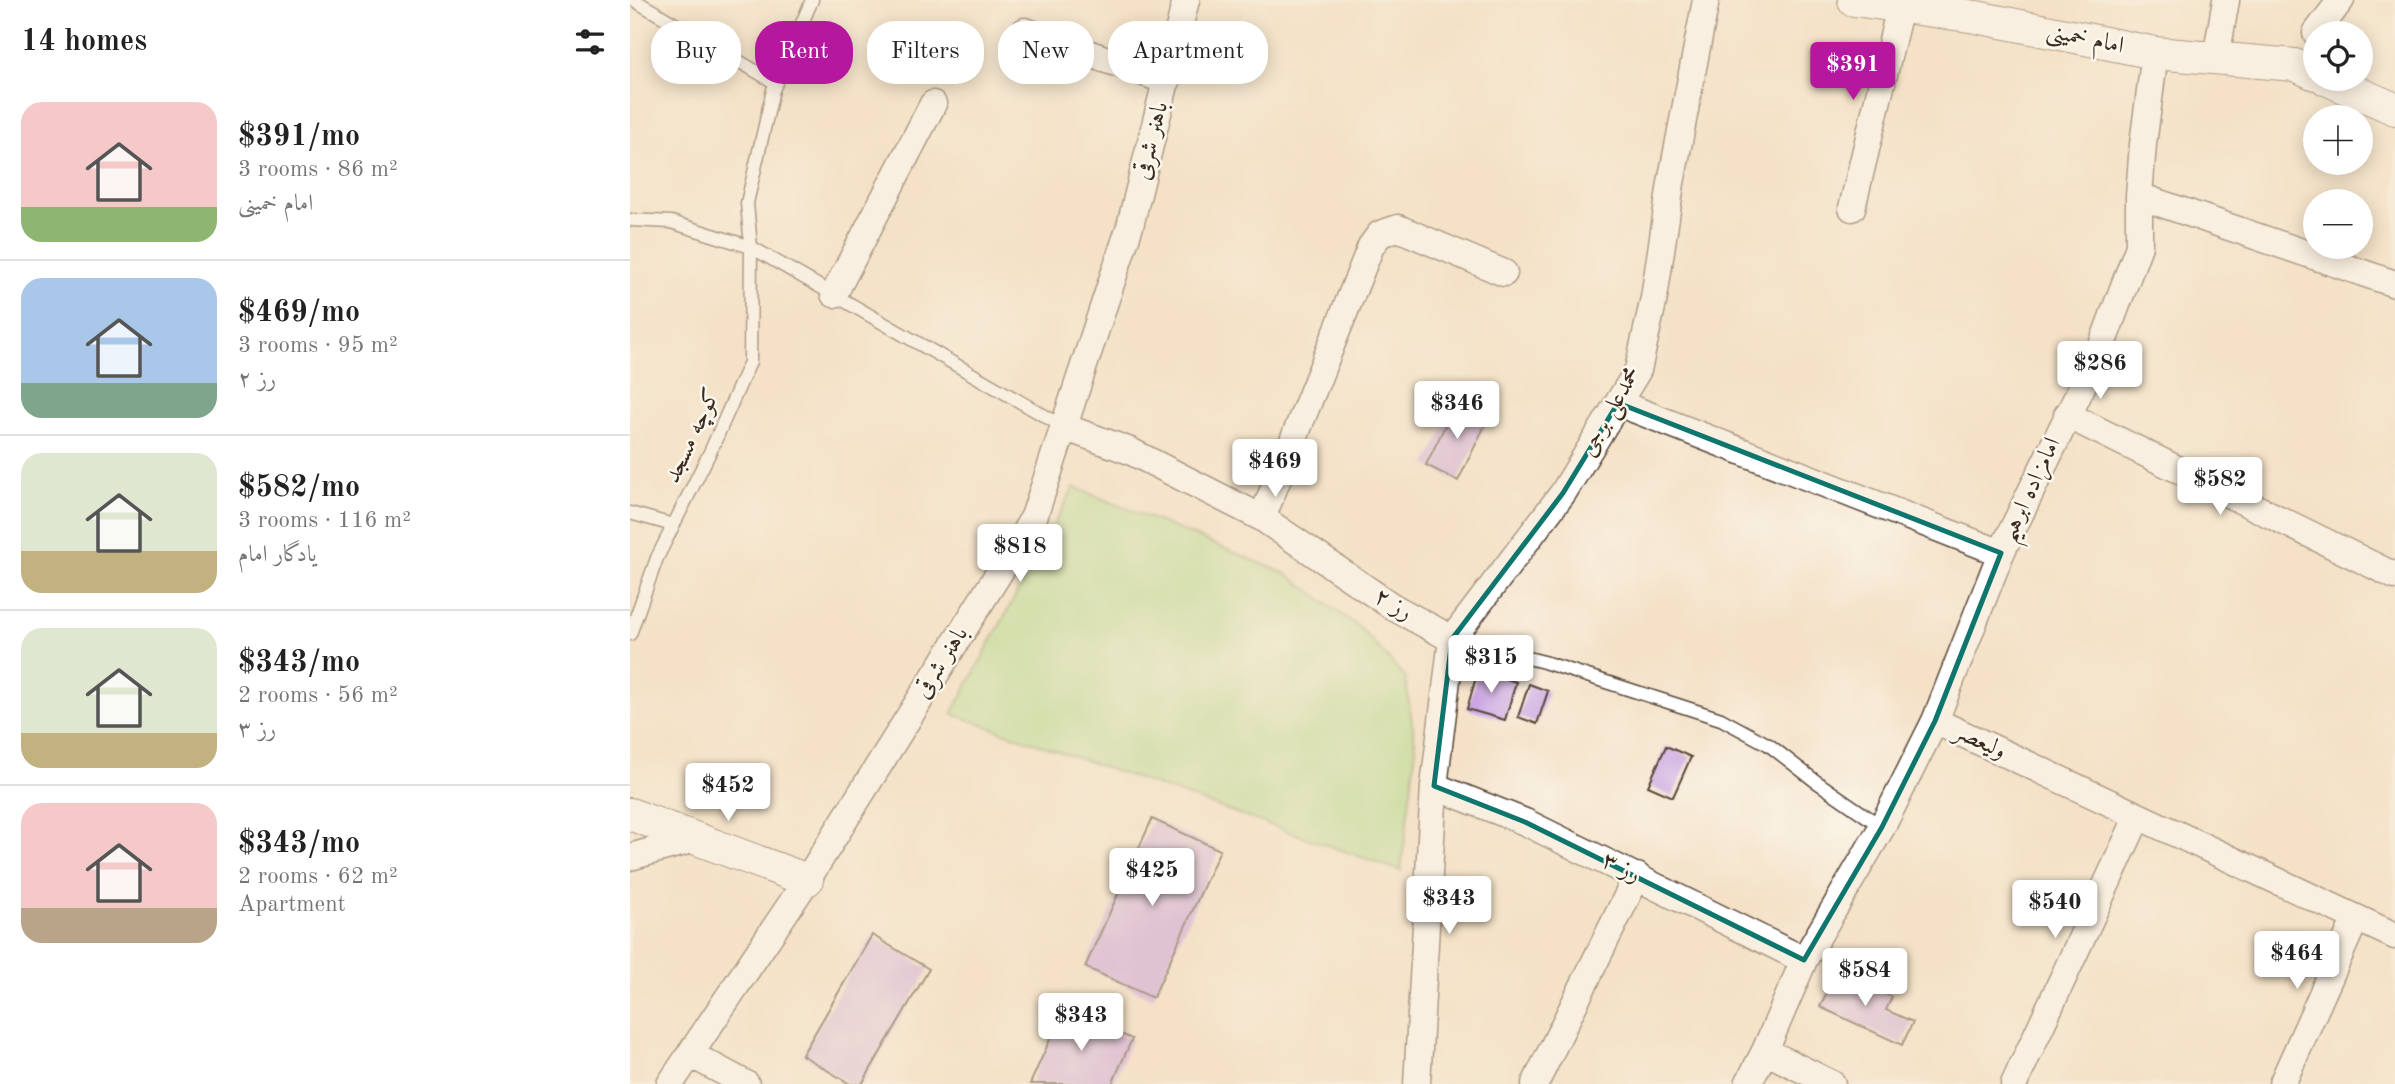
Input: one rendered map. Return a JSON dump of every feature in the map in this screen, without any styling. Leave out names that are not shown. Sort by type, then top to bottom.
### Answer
[{"type":"street","name":"باهنر شرقی","points":[[1181,21],[1186,0]]},
{"type":"street","name":"محمدعلی برجی","points":[[1452,639],[1563,493],[1638,370],[1654,298],[1671,183],[1706,0]]},
{"type":"street","name":"امام خمینی","points":[[1854,0],[1976,17],[2155,53],[2303,69]]},
{"type":"street","points":[[2216,58],[2226,0]]},
{"type":"street","points":[[2326,21],[2341,0]]},
{"type":"street","points":[[1852,208],[1900,7]]},
{"type":"street","name":"امامزاده ابرهیم","points":[[1935,720],[2001,552],[2100,350],[2139,246],[2143,144],[2155,53]]},
{"type":"street","name":"باهنر شرقی","points":[[670,1084],[807,880],[1034,517],[1130,226],[1166,84]]},
{"type":"street","points":[[2355,91],[2395,108]]},
{"type":"street","points":[[834,294],[933,104]]},
{"type":"street","points":[[2139,196],[2395,284]]},
{"type":"street","points":[[1262,518],[1371,246],[1380,234],[1398,228],[1504,273]]},
{"type":"street","points":[[1619,403],[2001,552]]},
{"type":"street","points":[[2067,415],[2395,576]]},
{"type":"street","name":"رز ۲","points":[[1064,427],[1130,451],[1262,518],[1393,607],[1452,639]]},
{"type":"street","points":[[1417,1084],[1434,786],[1452,639]]},
{"type":"street","name":"ولیعصر","points":[[1748,1084],[1804,960],[1882,827],[1935,720],[2395,936]]},
{"type":"street","name":"رز ۳","points":[[1434,786],[1525,821],[1804,960]]},
{"type":"street","points":[[630,814],[807,880]]},
{"type":"street","points":[[2014,1084],[2138,816]]},
{"type":"street","points":[[630,857],[695,839]]},
{"type":"street","points":[[1535,1084],[1637,876]]},
{"type":"street","points":[[2282,1084],[2356,918]]},
{"type":"street","points":[[1765,1051],[1832,1084]]},
{"type":"street","points":[[690,1054],[746,1084]]},
{"type":"lane","points":[[634,0],[755,71]]},
{"type":"lane","name":"کوچه مسجد","points":[[803,21],[812,0]]},
{"type":"lane","name":"کوچه مسجد","points":[[630,634],[657,558],[711,450],[750,362],[751,247],[747,203],[776,84]]},
{"type":"lane","points":[[630,220],[671,222],[751,247],[1064,427]]},
{"type":"lane","points":[[630,513],[673,525]]},
{"type":"lane","name":"رز ۲","points":[[1452,639],[1544,662],[1721,719],[1769,746],[1882,827]]},
{"type":"highlighted area","points":[[1618,403],[2001,553],[1935,721],[1882,827],[1804,960],[1525,822],[1434,786],[1452,639],[1563,493]]},
{"type":"green space","points":[[1074,487],[1287,574],[1360,628],[1405,677],[1416,748],[1401,871],[952,714]]},
{"type":"building","points":[[1457,401],[1489,417],[1458,481],[1426,465]]},
{"type":"building","points":[[1478,670],[1516,682],[1505,720],[1467,709]]},
{"type":"building","points":[[1529,684],[1548,691],[1537,724],[1518,717]]},
{"type":"building","points":[[1666,746],[1691,757],[1673,797],[1648,786]]},
{"type":"building","points":[[1152,819],[1220,850],[1153,998],[1085,967]]},
{"type":"building","points":[[872,935],[929,969],[862,1084],[850,1084],[802,1055]]},
{"type":"building","points":[[1837,971],[1892,997],[1886,1010],[1913,1022],[1902,1045],[1820,1007]]},
{"type":"building","points":[[1064,1008],[1132,1039],[1112,1084],[1030,1084]]}]
